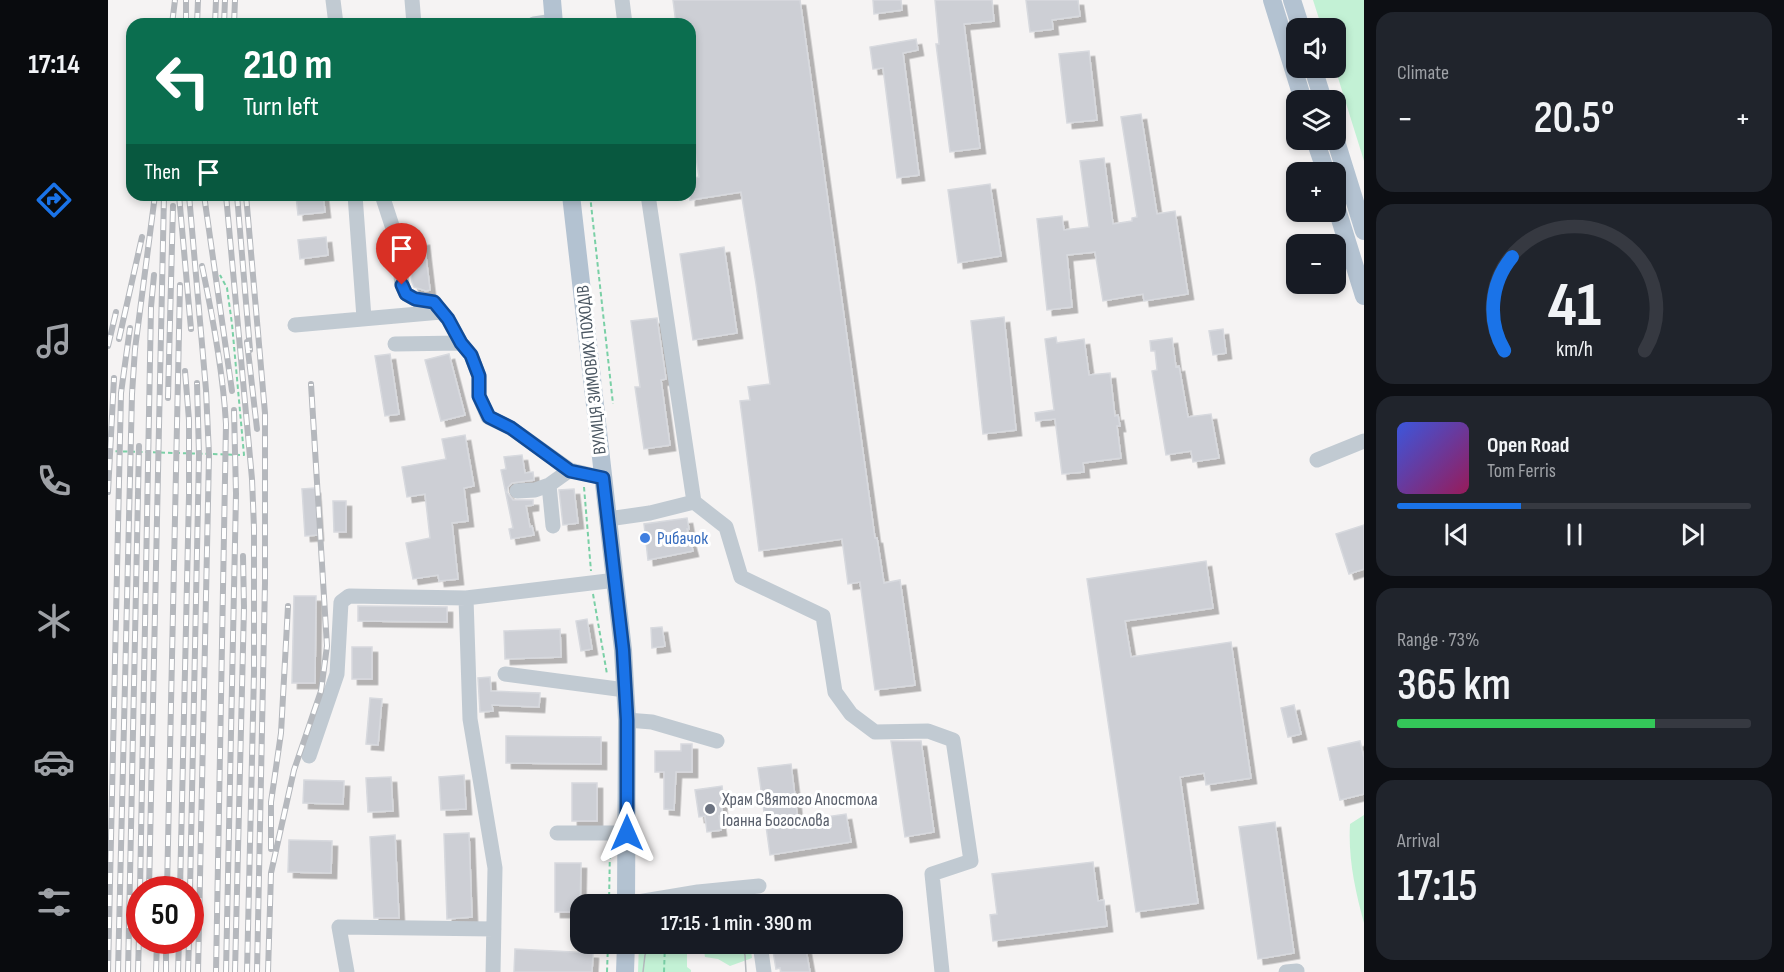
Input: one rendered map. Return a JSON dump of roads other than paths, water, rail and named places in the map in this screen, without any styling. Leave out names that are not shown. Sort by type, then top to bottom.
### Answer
[{"type":"main road","points":[[552,0],[554,18]]},
{"type":"main road","points":[[1272,0],[1300,90]]},
{"type":"main road","points":[[1292,0],[1298,18]]},
{"type":"main road","points":[[1339,150],[1364,231]]},
{"type":"main road","name":"ВУЛИЦЯ ЗИМОВИХ ПОХОДІВ","points":[[572,201],[615,580],[625,690],[627,720],[626,894]]},
{"type":"main road","points":[[1341,222],[1364,296]]},
{"type":"main road","points":[[625,972],[626,954]]},
{"type":"street","points":[[333,0],[335,18]]},
{"type":"street","points":[[412,0],[414,18]]},
{"type":"street","points":[[622,0],[624,18]]},
{"type":"street","points":[[355,201],[364,318]]},
{"type":"street","points":[[384,201],[397,241],[402,285],[406,294],[415,299],[434,302],[448,319],[461,343],[471,355],[479,376],[479,396],[489,417],[511,428],[570,471],[603,478]]},
{"type":"street","points":[[649,201],[694,502],[726,527],[741,578],[823,616],[835,692],[851,714],[875,732],[928,731],[953,740],[970,861],[932,874],[942,972]]},
{"type":"street","points":[[295,325],[441,312]]},
{"type":"street","points":[[396,344],[461,343]]},
{"type":"street","points":[[1317,460],[1364,441]]},
{"type":"street","points":[[518,491],[535,490],[549,485],[570,471]]},
{"type":"street","points":[[549,485],[553,526]]},
{"type":"street","points":[[608,519],[650,513],[694,502]]},
{"type":"street","points":[[309,756],[337,674],[340,602],[349,596],[466,597],[615,580]]},
{"type":"street","points":[[466,597],[470,719],[495,868],[493,972]]},
{"type":"street","points":[[505,674],[625,690]]},
{"type":"street","points":[[627,720],[652,722],[717,741]]},
{"type":"street","points":[[557,833],[627,833]]},
{"type":"street","points":[[686,894],[759,886]]},
{"type":"street","points":[[347,972],[339,927],[494,928]]},
{"type":"street","points":[[761,954],[764,972]]},
{"type":"tram line","points":[[643,972],[645,954]]},
{"type":"tram line","points":[[745,954],[746,972]]},
{"type":"railway","points":[[173,18],[175,0]]},
{"type":"railway","points":[[186,0],[186,18]]},
{"type":"railway","points":[[197,18],[198,0]]},
{"type":"railway","points":[[215,18],[216,0]]},
{"type":"railway","points":[[224,18],[225,0]]},
{"type":"railway","points":[[234,18],[235,0]]},
{"type":"railway","points":[[118,972],[132,394],[135,349],[154,201]]},
{"type":"railway","points":[[149,876],[164,201]]},
{"type":"railway","points":[[180,201],[191,329]]},
{"type":"railway","points":[[190,201],[206,390],[209,455],[198,972]]},
{"type":"railway","points":[[205,201],[232,391]]},
{"type":"railway","points":[[227,201],[252,479],[254,528],[254,673],[247,972]]},
{"type":"railway","points":[[238,201],[250,350]]},
{"type":"railway","points":[[247,201],[265,413],[265,583],[257,972]]},
{"type":"railway","points":[[168,398],[173,206]]},
{"type":"railway","points":[[119,339],[142,237]]},
{"type":"railway","points":[[202,266],[223,384],[226,424],[216,972]]},
{"type":"railway","points":[[140,876],[151,307],[154,275]]},
{"type":"railway","points":[[167,876],[180,285]]},
{"type":"railway","points":[[108,346],[116,312]]},
{"type":"railway","points":[[108,972],[121,393],[130,328]]},
{"type":"railway","points":[[247,342],[257,429]]},
{"type":"railway","points":[[180,876],[189,495],[189,420],[185,371]]},
{"type":"railway","points":[[108,492],[114,378]]},
{"type":"railway","points":[[190,876],[199,455],[197,383]]},
{"type":"railway","points":[[268,972],[271,873],[294,770],[321,691],[327,646],[311,384]]},
{"type":"railway","points":[[226,972],[236,494],[234,410]]},
{"type":"railway","points":[[128,972],[139,446]]},
{"type":"railway","points":[[235,972],[244,607],[243,556]]},
{"type":"railway","points":[[271,849],[271,802],[281,733],[288,606]]},
{"type":"railway","points":[[138,954],[138,972]]},
{"type":"railway","points":[[156,972],[157,954]]},
{"type":"railway","points":[[166,954],[166,972]]},
{"type":"railway","points":[[178,972],[179,954]]},
{"type":"railway","points":[[188,972],[189,954]]},
{"type":"place","name":"Рибачок","points":[[645,538]]},
{"type":"place","name":"Храм Святого Апостола Іоанна Богослова","points":[[710,809]]}]
